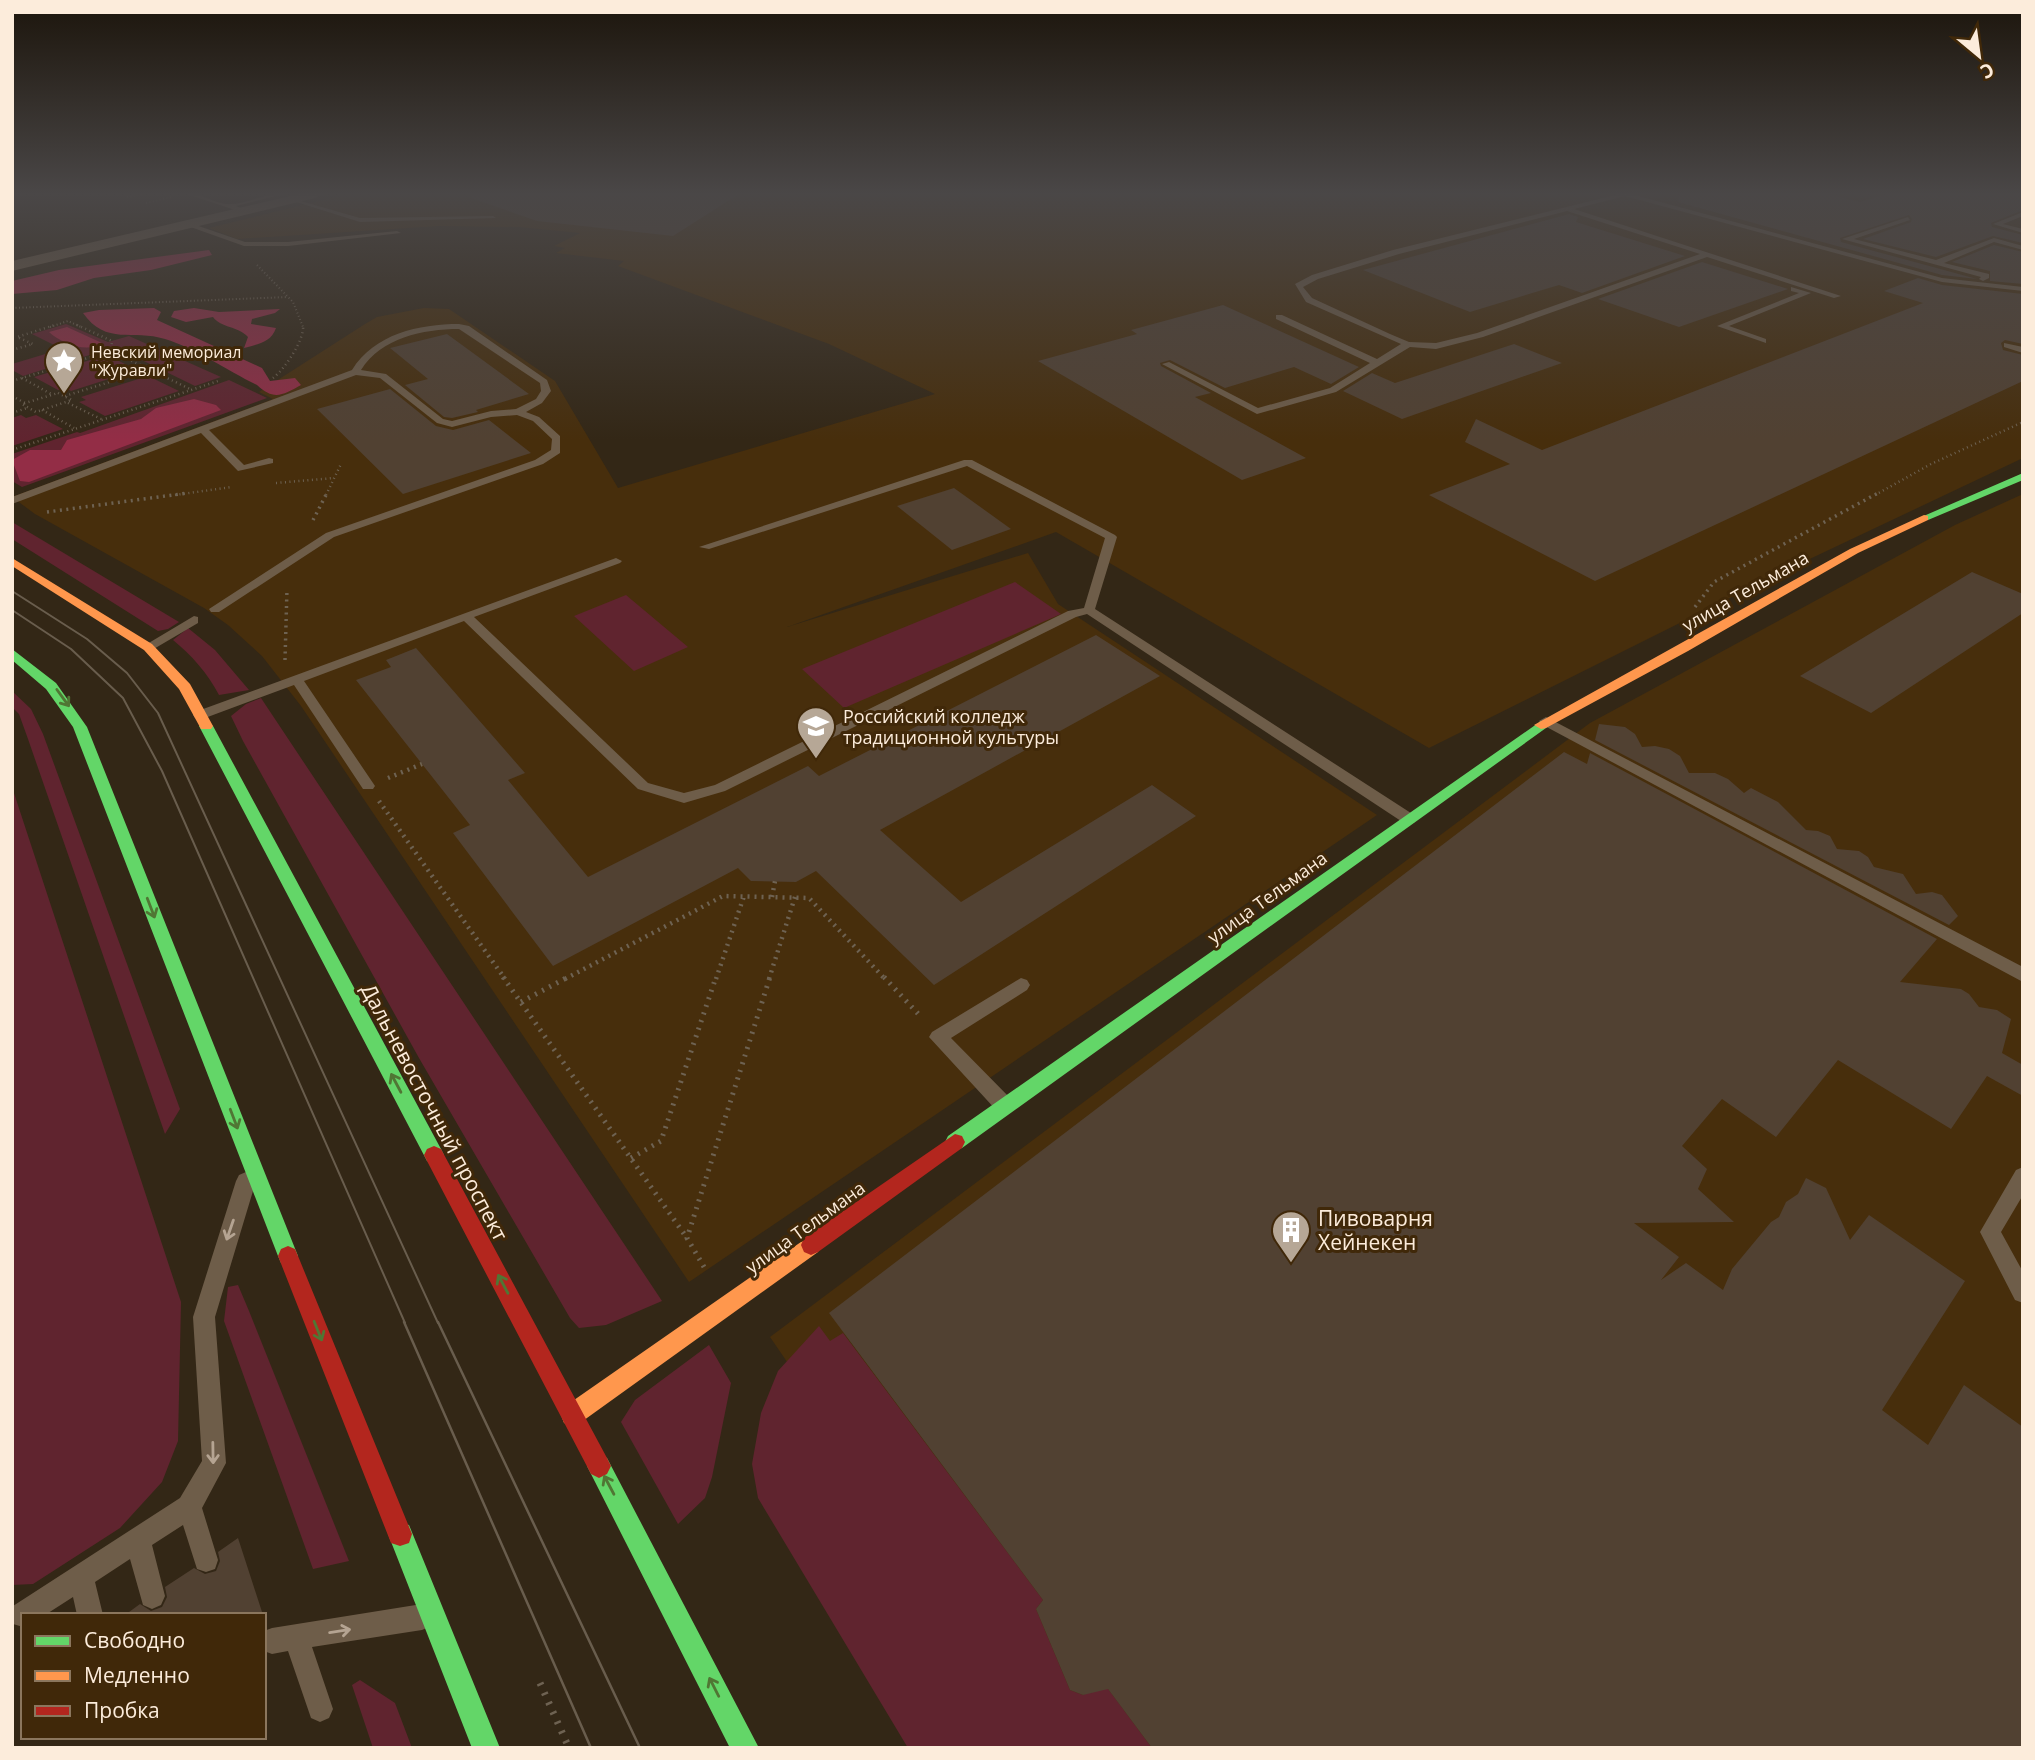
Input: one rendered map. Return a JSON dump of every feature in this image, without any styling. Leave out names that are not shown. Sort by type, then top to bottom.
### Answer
[{"type":"main road","name":"улица Тельмана","points":[[572,1415],[1546,721],[1684,648],[1854,551],[1968,497],[2023,476]]},
{"type":"main road","name":"Дальневосточный проспект","points":[[12,561],[148,647],[185,687],[746,1748]]},
{"type":"main road","points":[[12,653],[51,682],[68,703],[80,727],[251,1165],[486,1748]]},
{"type":"lane","points":[[1318,276],[1297,286],[1309,300],[1408,344],[1436,346],[1480,335],[1647,276]]},
{"type":"lane","points":[[1755,276],[1807,293],[1721,326],[1763,341]]},
{"type":"lane","points":[[1776,276],[1837,296]]},
{"type":"lane","points":[[1928,276],[2023,289]]},
{"type":"lane","points":[[1980,284],[1986,276]]},
{"type":"lane","points":[[1279,317],[1377,363]]},
{"type":"lane","points":[[12,501],[355,372],[383,376],[440,422],[452,424],[491,414],[519,412],[539,401],[546,391],[544,382],[461,325],[382,342],[360,362],[355,372]]},
{"type":"lane","points":[[1166,364],[1257,411],[1334,390],[1408,344]]},
{"type":"lane","points":[[2007,345],[2023,350]]},
{"type":"lane","points":[[215,609],[330,535],[539,462],[556,451],[557,438],[536,419],[519,412]]},
{"type":"lane","points":[[202,429],[242,469],[269,461]]},
{"type":"lane","points":[[705,547],[968,462],[1111,537],[1090,610]]},
{"type":"lane","points":[[200,715],[616,561]]},
{"type":"lane","points":[[466,616],[643,786],[684,798],[720,789],[1072,614],[1090,610],[1409,819]]},
{"type":"lane","points":[[148,647],[194,620]]},
{"type":"lane","points":[[297,680],[368,786]]},
{"type":"lane","points":[[1546,721],[2023,975]]},
{"type":"lane","points":[[1006,1107],[938,1037],[1021,985]]},
{"type":"lane","points":[[28,1613],[189,1507],[214,1463],[204,1317],[251,1165]]},
{"type":"lane","points":[[2023,1176],[1990,1231],[2023,1293]]},
{"type":"lane","points":[[189,1507],[206,1560]]},
{"type":"lane","points":[[138,1540],[152,1596]]},
{"type":"lane","points":[[81,1577],[90,1613]]},
{"type":"lane","points":[[320,1709],[284,1640],[434,1615]]},
{"type":"path","points":[[269,276],[298,311],[304,329],[302,341],[294,349],[288,368],[269,381]]},
{"type":"path","points":[[12,308],[288,297]]},
{"type":"path","points":[[12,350],[33,344],[17,337],[68,321],[112,341],[111,351]]},
{"type":"path","points":[[12,381],[111,351],[191,390]]},
{"type":"path","points":[[65,396],[148,370]]},
{"type":"path","points":[[22,378],[51,395]]},
{"type":"path","points":[[12,450],[221,380]]},
{"type":"path","points":[[58,393],[72,400],[36,412],[22,404],[51,395],[58,393]]},
{"type":"path","points":[[12,396],[26,403]]},
{"type":"path","points":[[67,402],[102,420]]},
{"type":"path","points":[[12,413],[28,408]]},
{"type":"path","points":[[42,410],[74,429]]},
{"type":"path","points":[[1691,612],[1714,582],[1931,464],[2023,422]]},
{"type":"path","points":[[273,483],[334,478]]},
{"type":"path","points":[[35,514],[235,486]]},
{"type":"path","points":[[422,764],[368,786],[688,1238],[706,1270],[714,1316]]},
{"type":"path","points":[[772,897],[775,881]]},
{"type":"path","points":[[521,1002],[723,896],[809,898],[938,1037]]},
{"type":"path","points":[[631,1158],[661,1141],[744,896]]},
{"type":"path","points":[[688,1238],[796,897]]},
{"type":"path","points":[[540,1682],[569,1748]]},
{"type":"shaded area","points":[[33,276],[107,276],[57,290],[12,294],[12,281]]},
{"type":"shaded area","points":[[645,276],[2023,276],[2023,458],[1778,574],[1429,748],[1056,532],[787,627],[1028,553],[1058,604],[1377,815],[689,1282],[301,706],[262,656],[228,625],[204,608],[35,514],[12,497],[273,399],[259,392],[365,324],[377,317],[424,308],[449,309],[555,381],[618,488],[935,394],[829,344]]},
{"type":"shaded area","points":[[154,308],[161,312],[157,320],[262,368],[270,381],[295,378],[301,385],[284,394],[274,395],[188,348],[153,336],[121,335],[101,330],[83,313]]},
{"type":"shaded area","points":[[194,308],[219,312],[280,309],[252,319],[251,324],[276,328],[267,340],[244,348],[248,337],[213,317],[186,322],[171,317],[174,311]]},
{"type":"shaded area","points":[[66,324],[108,342],[129,336],[221,377],[195,386],[115,347],[23,376],[12,370],[12,364],[62,349],[32,334]]},
{"type":"shaded area","points":[[67,327],[102,343],[89,347],[74,346],[49,332]]},
{"type":"shaded area","points":[[107,355],[137,370],[71,391],[66,388],[58,390],[34,377]]},
{"type":"shaded area","points":[[148,376],[179,391],[105,416],[79,402],[86,400],[81,397]]},
{"type":"shaded area","points":[[229,380],[267,398],[22,487],[12,481],[12,454]]},
{"type":"shaded area","points":[[194,399],[216,405],[221,410],[29,482],[20,481],[12,460],[30,450],[61,450],[67,440],[141,419],[156,408]]},
{"type":"shaded area","points":[[21,415],[26,418],[36,415],[63,429],[12,446],[12,418]]},
{"type":"shaded area","name":"Пивоварня Хейнекен","points":[[2023,494],[2023,1748],[1052,1748],[770,1337],[1590,723],[1955,525]]},
{"type":"shaded area","points":[[12,522],[179,622],[168,629],[158,631],[12,539]]},
{"type":"shaded area","points":[[1015,582],[1061,614],[844,708],[802,669]]},
{"type":"shaded area","points":[[626,595],[688,647],[634,671],[574,616]]},
{"type":"shaded area","points":[[188,628],[215,650],[249,690],[219,695],[199,665],[173,640]]},
{"type":"shaded area","points":[[12,691],[31,709],[43,734],[180,1109],[165,1134],[28,739],[19,714],[12,707]]},
{"type":"shaded area","points":[[261,698],[662,1301],[606,1325],[579,1328],[570,1318],[419,1058],[243,741],[231,716],[246,704]]},
{"type":"shaded area","points":[[12,787],[181,1302],[178,1441],[162,1482],[120,1528],[33,1584],[12,1585]]},
{"type":"shaded area","points":[[238,1285],[349,1561],[313,1569],[224,1321],[228,1287]]},
{"type":"shaded area","points":[[819,1326],[830,1341],[843,1333],[1043,1600],[1036,1609],[1070,1690],[1083,1695],[1103,1682],[1152,1748],[908,1748],[758,1498],[752,1464],[761,1413],[778,1371]]},
{"type":"shaded area","points":[[709,1345],[731,1383],[712,1477],[705,1498],[678,1524],[621,1422],[635,1400]]},
{"type":"shaded area","points":[[360,1680],[395,1703],[412,1748],[373,1748],[352,1685]]},
{"type":"building","points":[[1379,276],[1629,276],[1582,293],[1559,285],[1470,312]]},
{"type":"building","points":[[1662,276],[1747,276],[1788,289],[1679,327],[1598,299]]},
{"type":"building","points":[[1990,276],[2023,276],[2023,284],[1990,281]]},
{"type":"building","points":[[1918,278],[1942,285],[2023,294],[2023,344],[2005,340],[2001,343],[2003,350],[2023,355],[2023,381],[1595,581],[1429,495],[1510,464],[1465,442],[1476,419],[1542,450],[1923,303],[1884,291]]},
{"type":"building","points":[[1223,305],[1359,367],[1331,384],[1294,367],[1225,388],[1170,360],[1160,363],[1211,393],[1195,397],[1306,458],[1242,480],[1038,361],[1137,334],[1131,330]]},
{"type":"building","points":[[447,334],[529,394],[476,410],[478,412],[452,418],[444,417],[405,385],[428,379],[390,348]]},
{"type":"building","points":[[1514,344],[1562,363],[1402,419],[1343,391],[1372,373],[1395,383]]},
{"type":"building","points":[[390,389],[436,426],[453,430],[489,420],[531,453],[403,494],[317,409]]},
{"type":"building","points":[[954,488],[1011,529],[952,550],[897,506]]},
{"type":"building","points":[[1972,572],[2023,594],[2023,613],[1871,713],[1800,676]]},
{"type":"building","points":[[1096,635],[1160,676],[880,830],[961,902],[1152,785],[1196,816],[934,985],[816,871],[796,882],[751,881],[738,868],[553,966],[453,833],[470,825],[356,680],[391,667],[386,660],[416,648],[525,773],[508,780],[588,877],[808,766],[819,776]]},
{"type":"building","points":[[1599,724],[1625,727],[1635,734],[1642,747],[1669,749],[1680,756],[1689,773],[1715,773],[1728,779],[1744,793],[1751,788],[1778,802],[1806,830],[1830,836],[1837,849],[1859,851],[1868,857],[1874,867],[1903,874],[1916,894],[1932,892],[1942,895],[1958,916],[1949,925],[1595,740]]},
{"type":"building","name":"Пивоварня Хейнекен","points":[[1564,752],[1587,764],[1590,753],[1937,939],[1900,982],[1961,989],[1969,994],[1979,1007],[1997,1010],[2011,1019],[2002,1053],[2023,1065],[2023,1096],[1987,1076],[1951,1129],[1838,1060],[1776,1137],[1722,1099],[1682,1146],[1707,1169],[1698,1189],[1734,1222],[1634,1223],[1679,1257],[1661,1280],[1686,1263],[1723,1290],[1732,1269],[1771,1222],[1779,1217],[1786,1202],[1798,1194],[1806,1178],[1826,1188],[1850,1240],[1869,1215],[1965,1281],[1882,1410],[1928,1445],[1964,1385],[2023,1427],[2023,1748],[1152,1748],[1108,1689],[1083,1695],[1070,1690],[1036,1609],[1043,1600],[829,1313]]},
{"type":"building","points":[[238,1538],[262,1613],[128,1613],[140,1604],[151,1611],[162,1607],[167,1597],[165,1587],[194,1568],[205,1574],[216,1571],[220,1561],[218,1552]]},
{"type":"tram line","points":[[12,591],[87,639],[127,673],[158,713],[438,1323]]},
{"type":"tram line","points":[[12,610],[71,649],[123,698],[162,771],[405,1323]]},
{"type":"tram line","points":[[404,1322],[591,1748]]},
{"type":"tram line","points":[[438,1322],[640,1748]]},
{"type":"traffic: fast","points":[[1924,518],[2023,476]]},
{"type":"traffic: fast","points":[[12,653],[51,686],[80,727],[288,1256]]},
{"type":"traffic: fast","points":[[955,1142],[1541,725]]},
{"type":"traffic: fast","points":[[206,726],[434,1155]]},
{"type":"traffic: fast","points":[[599,1466],[745,1748]]},
{"type":"traffic: fast","points":[[400,1534],[486,1748]]},
{"type":"traffic: slow","points":[[1541,725],[1684,648],[1854,551],[1924,518]]},
{"type":"traffic: slow","points":[[12,561],[148,647],[185,687],[206,726]]},
{"type":"traffic: slow","points":[[572,1415],[811,1245]]},
{"type":"traffic: jam","points":[[811,1245],[955,1142]]},
{"type":"traffic: jam","points":[[434,1155],[599,1466]]},
{"type":"traffic: jam","points":[[288,1256],[400,1534]]},
{"type":"place","name":"Невский мемориал \"Журавли\"","points":[[64,395]]},
{"type":"place","name":"Российский колледж традиционной культуры","points":[[816,760]]},
{"type":"place","name":"Пивоварня Хейнекен","points":[[1291,1264]]}]
